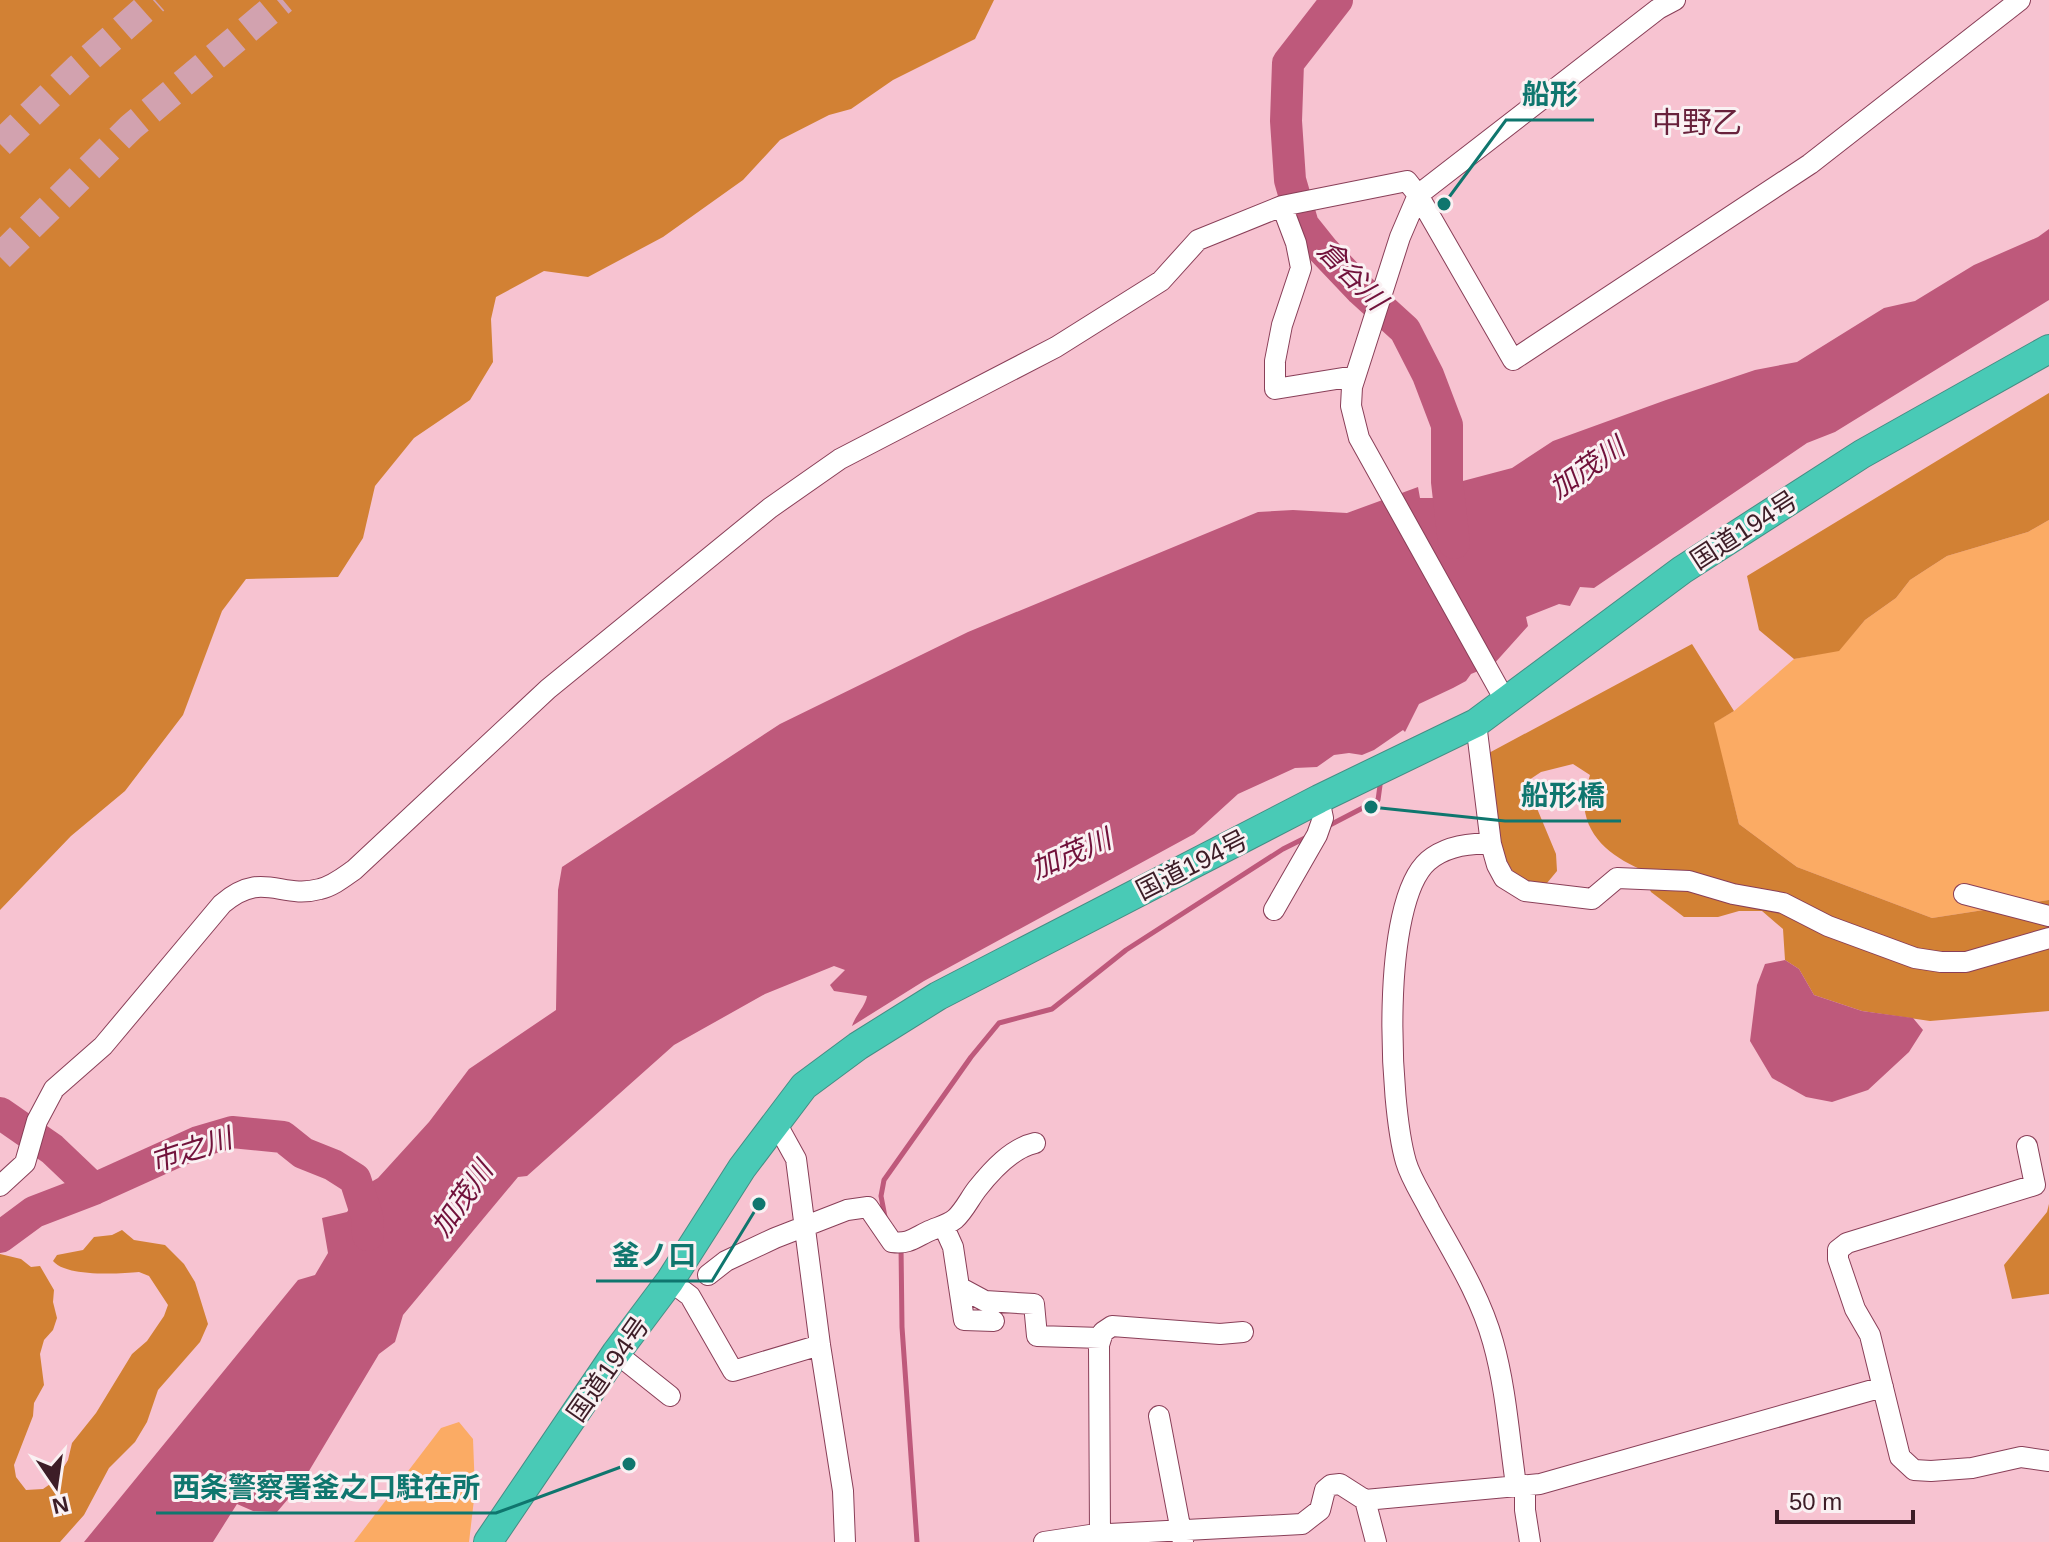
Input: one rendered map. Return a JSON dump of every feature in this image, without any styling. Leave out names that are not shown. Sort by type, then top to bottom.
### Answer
[{"type":"highway","name":"国道194号","points":[[488,1542],[616,1353],[670,1281],[742,1168],[804,1086],[858,1046],[938,996],[1319,799],[1476,723],[1502,695],[1682,570],[1862,454],[2049,349]]},
{"type":"street","points":[[1502,695],[1366,450],[1352,415],[1355,376],[1400,237],[1418,195],[1658,9],[1675,0]]},
{"type":"street","points":[[0,1186],[25,1163],[37,1121],[54,1089],[103,1046],[222,904],[238,891],[256,887],[302,891],[321,889],[354,870],[548,689],[770,508],[840,459],[1056,347],[1161,281],[1198,240],[1282,206],[1407,181],[1513,360],[1810,164],[2020,0]]},
{"type":"street","points":[[1282,206],[1296,243],[1301,268],[1282,325],[1275,361],[1275,389],[1355,376]]},
{"type":"street","points":[[1476,723],[1491,844],[1497,865],[1504,878],[1525,891],[1592,899],[1617,878],[1689,881],[1733,894],[1783,903],[1828,926],[1915,958],[1941,962],[1966,962],[2049,938]]},
{"type":"street","points":[[1274,910],[1317,835],[1323,818],[1319,799]]},
{"type":"street","points":[[1491,844],[1472,843],[1443,851],[1426,863],[1416,878],[1407,902],[1397,950],[1392,1078],[1407,1165],[1474,1291],[1493,1342],[1530,1542]]},
{"type":"street","points":[[1964,894],[2049,916]]},
{"type":"street","points":[[775,1121],[796,1159],[843,1491],[845,1542]]},
{"type":"street","points":[[708,1275],[746,1250],[847,1210],[868,1207],[892,1242],[906,1244],[926,1232],[944,1227],[958,1217],[978,1187],[1007,1157],[1022,1146],[1035,1143]]},
{"type":"street","points":[[2027,1146],[2035,1185],[1847,1243],[1838,1250],[1838,1259],[1855,1309],[1870,1335],[1900,1457],[1914,1470],[1972,1468],[2021,1457],[2049,1461]]},
{"type":"street","points":[[944,1227],[953,1247],[964,1320],[994,1321]]},
{"type":"street","points":[[670,1281],[690,1296],[733,1371],[820,1345]]},
{"type":"street","points":[[959,1287],[985,1301],[1034,1304],[1037,1336],[1101,1338]]},
{"type":"street","points":[[1100,1534],[1099,1345],[1103,1332],[1112,1326],[1220,1334],[1243,1332]]},
{"type":"street","points":[[616,1353],[670,1396]]},
{"type":"street","points":[[1044,1542],[1100,1534],[1183,1535],[1302,1524],[1320,1510],[1325,1490],[1331,1485],[1340,1484],[1365,1500],[1540,1484],[1883,1387]]},
{"type":"street","points":[[1159,1416],[1183,1535]]},
{"type":"street","points":[[1365,1500],[1376,1542]]},
{"type":"shaded area","points":[[0,0],[994,0],[975,39],[893,80],[851,109],[829,115],[780,140],[743,180],[663,237],[588,277],[544,271],[496,297],[491,319],[493,362],[470,400],[414,438],[375,486],[363,538],[338,577],[246,579],[222,611],[183,715],[125,791],[71,836],[0,910]]},
{"type":"shaded area","points":[[2049,393],[2049,520],[2028,532],[1947,556],[1910,580],[1896,598],[1865,620],[1839,651],[1794,659],[1759,630],[1747,576]]},
{"type":"shaded area","points":[[2049,520],[2049,900],[1932,918],[1797,867],[1739,824],[1713,723],[1734,711],[1794,659],[1839,650],[1865,620],[1896,598],[1910,580],[1947,556],[2028,532]]},
{"type":"shaded area","points":[[1692,644],[1734,711],[1714,723],[1739,824],[1797,867],[1932,918],[2049,900],[2049,1011],[1930,1021],[1862,1011],[1814,995],[1799,969],[1785,960],[1783,929],[1762,911],[1739,911],[1718,917],[1684,917],[1651,892],[1640,869],[1619,858],[1594,834],[1585,813],[1584,800],[1590,775],[1573,764],[1541,772],[1526,782],[1556,854],[1557,871],[1547,883],[1530,884],[1516,875],[1501,845],[1496,826],[1487,754]]},
{"type":"shaded area","points":[[2049,1204],[2049,1294],[2012,1299],[2004,1265],[2047,1212]]},
{"type":"shaded area","points":[[122,1230],[134,1240],[165,1245],[184,1264],[195,1282],[208,1324],[200,1342],[158,1390],[147,1422],[135,1442],[109,1468],[84,1515],[60,1542],[0,1542],[0,1254],[21,1259],[31,1267],[40,1266],[54,1290],[57,1318],[40,1354],[44,1385],[34,1403],[33,1416],[14,1465],[16,1477],[26,1490],[43,1489],[56,1480],[68,1460],[72,1443],[96,1413],[132,1354],[147,1341],[168,1305],[149,1276],[139,1272],[81,1272],[69,1270],[53,1261],[57,1255],[83,1250],[94,1237],[112,1235]]},
{"type":"shaded area","points":[[459,1422],[473,1439],[475,1491],[469,1542],[354,1542],[441,1428]]},
{"type":"water","name":"加茂川","points":[[2049,229],[2049,300],[1835,432],[1807,443],[1594,588],[1580,587],[1570,606],[1559,604],[1526,617],[1528,626],[1493,665],[1419,704],[1405,732],[1403,730],[1362,755],[1334,755],[1317,767],[1295,768],[1238,794],[1194,834],[924,981],[852,1026],[867,996],[834,991],[830,985],[845,970],[834,966],[765,994],[674,1045],[527,1176],[518,1177],[403,1315],[395,1342],[379,1354],[303,1481],[291,1484],[288,1499],[277,1512],[253,1511],[237,1504],[213,1542],[84,1542],[298,1280],[315,1275],[328,1253],[322,1218],[347,1212],[366,1185],[378,1178],[429,1122],[469,1069],[556,1010],[558,890],[562,867],[780,724],[968,632],[1258,512],[1347,513],[1418,487],[1420,498],[1455,498],[1459,482],[1512,468],[1553,441],[1755,370],[1797,362],[1884,308],[1915,301],[1974,265],[2038,237]]},
{"type":"water","points":[[1785,960],[1799,969],[1814,995],[1862,1011],[1913,1018],[1923,1030],[1909,1052],[1868,1090],[1832,1102],[1806,1097],[1772,1078],[1750,1041],[1757,985],[1765,964]]},
{"type":"waterway","name":"倉谷川","points":[[1337,0],[1288,63],[1286,121],[1290,180],[1303,225],[1361,290],[1405,330],[1428,375],[1447,425],[1447,482],[1454,543]]},
{"type":"waterway","points":[[1328,826],[1378,800],[1381,778]]},
{"type":"waterway","points":[[885,1217],[881,1196],[884,1180],[971,1057],[999,1023],[1052,1009],[1126,950],[1283,849],[1309,836]]},
{"type":"waterway","points":[[0,1113],[52,1149],[94,1189]]},
{"type":"waterway","name":"市之川","points":[[0,1237],[34,1212],[94,1189],[198,1142],[232,1132],[283,1137],[303,1153],[333,1165],[355,1179],[367,1216],[368,1235]]},
{"type":"waterway","points":[[901,1246],[902,1327],[917,1542]]},
{"type":"tunnel","points":[[0,144],[77,69],[155,0]]},
{"type":"tunnel","points":[[0,257],[131,127],[283,0]]},
{"type":"place","name":"船形","points":[[1444,204]]},
{"type":"place","name":"船形橋","points":[[1371,807]]},
{"type":"place","name":"釜ノ口","points":[[759,1204]]},
{"type":"place","name":"西条警察署釜之口駐在所","points":[[629,1464]]},
{"type":"district","name":"中野乙","points":[[1697,122]]}]
